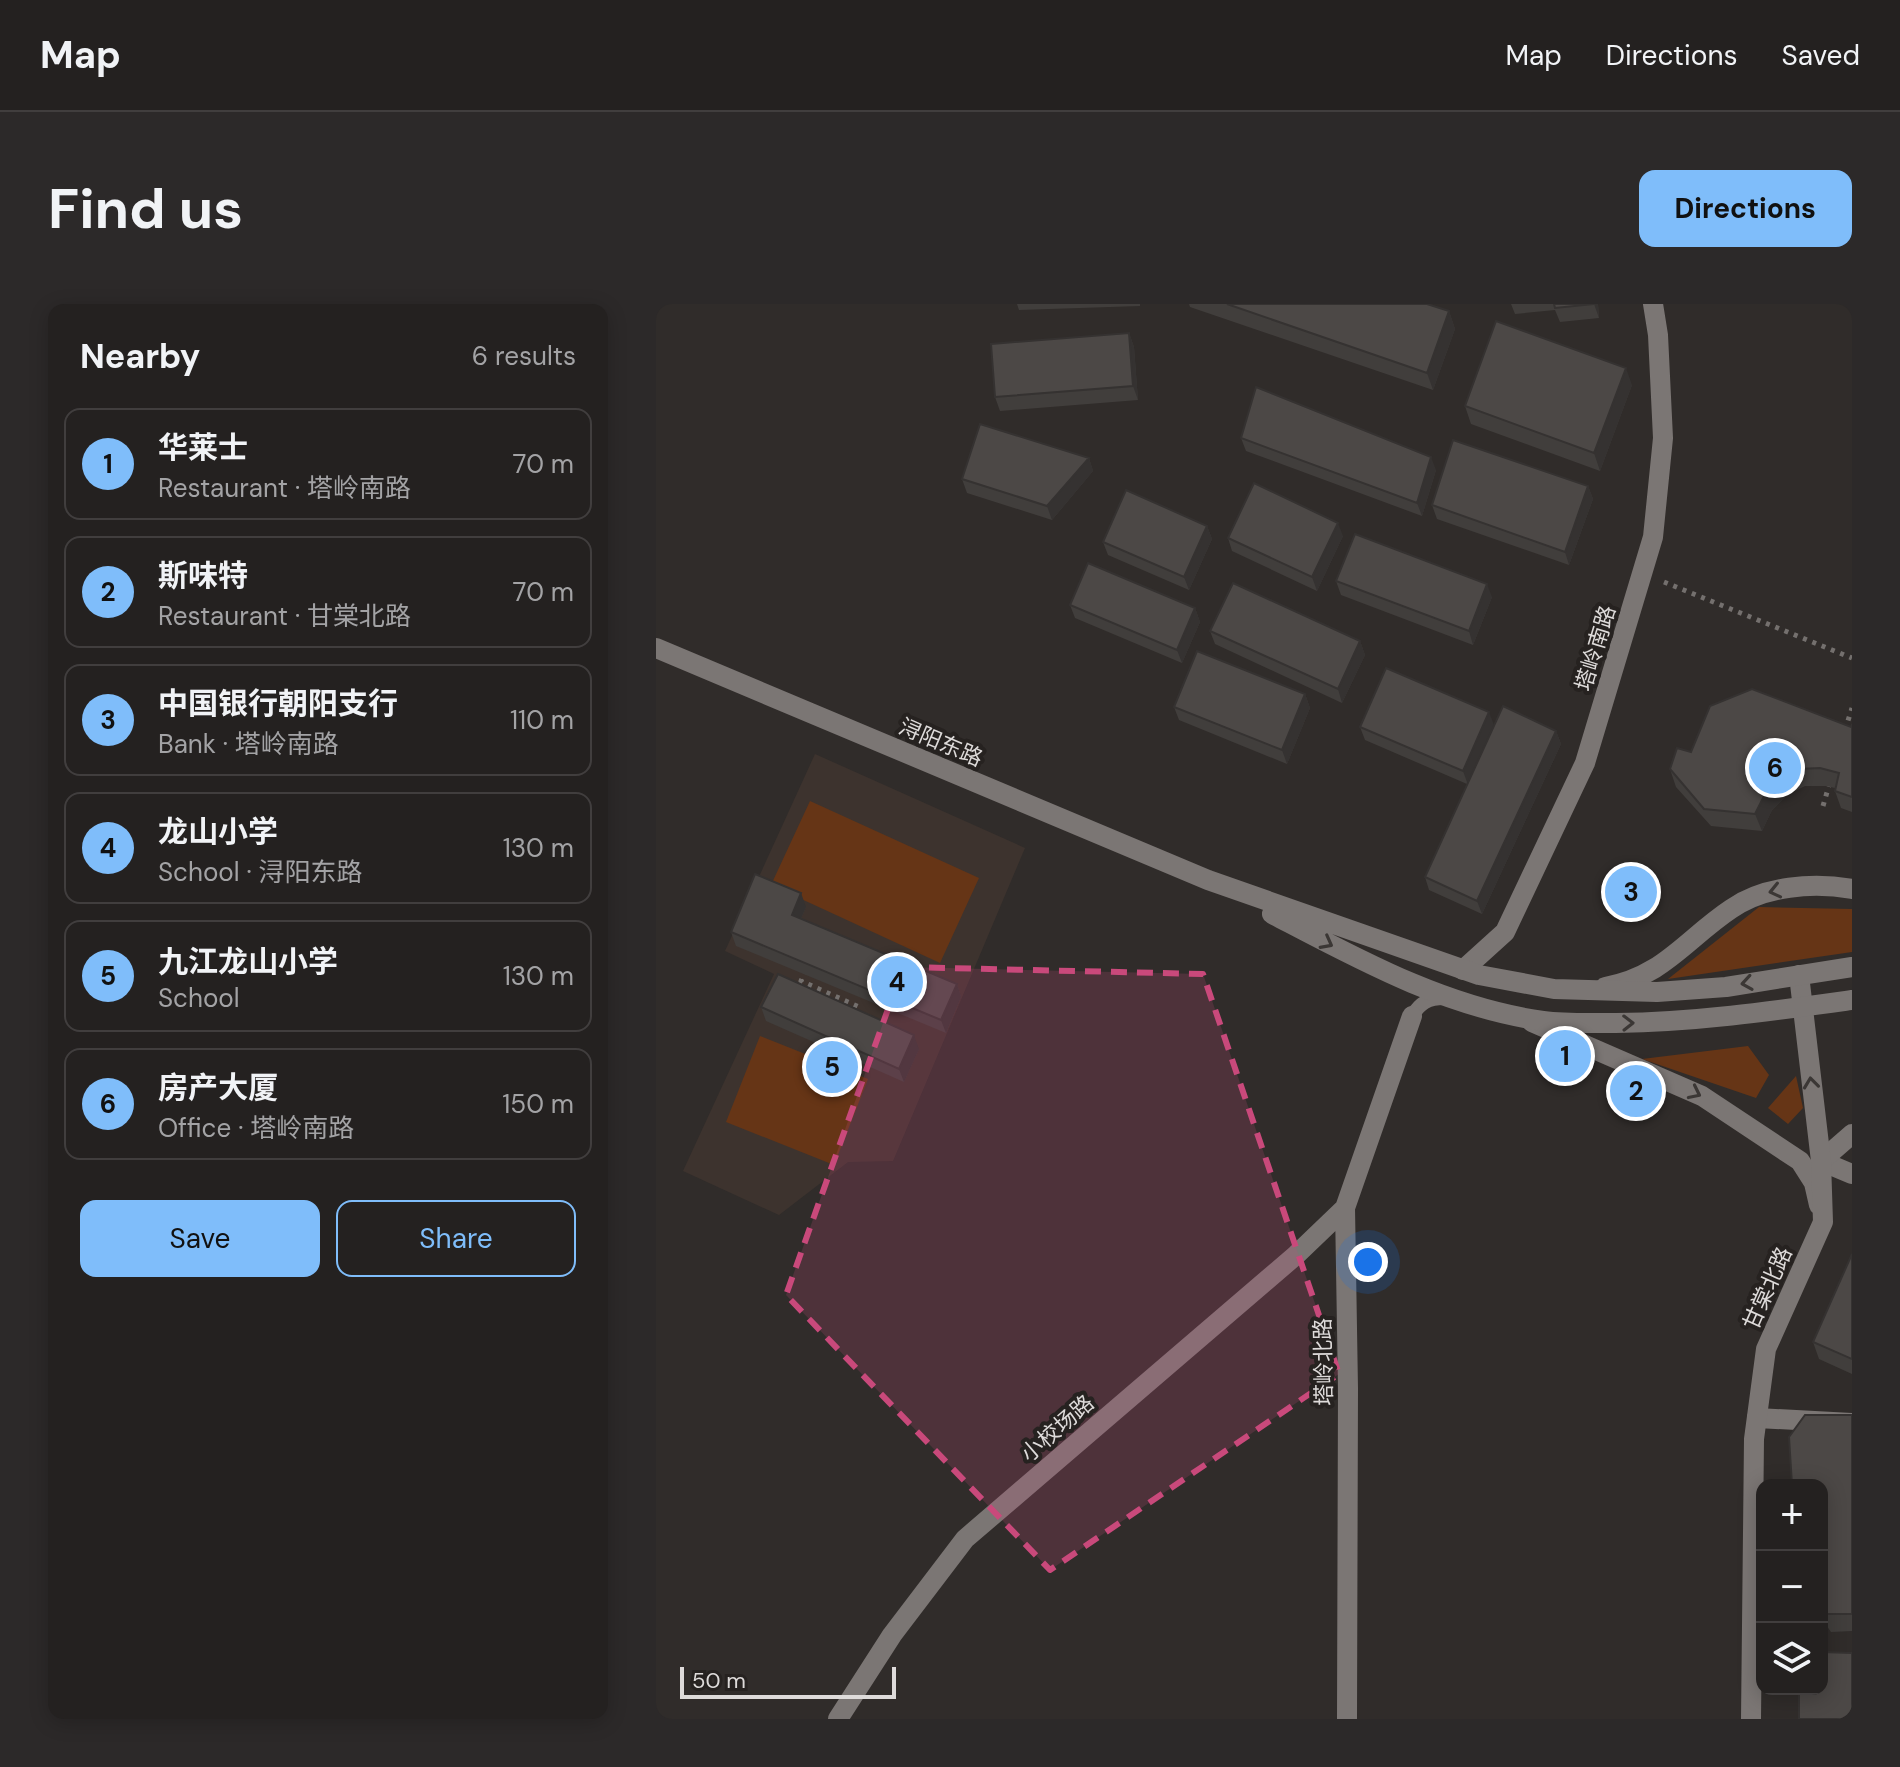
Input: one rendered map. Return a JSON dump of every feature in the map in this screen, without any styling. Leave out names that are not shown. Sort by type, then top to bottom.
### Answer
[{"type":"street","name":"塔岭南路","points":[[1463,970],[1505,932],[1585,763],[1653,537],[1663,438],[1658,335],[1653,304]]},
{"type":"street","name":"浔阳东路","points":[[656,648],[1208,880]]},
{"type":"street","points":[[1208,880],[1463,970],[1517,983],[1579,990],[1657,992],[1726,987],[1852,967]]},
{"type":"street","points":[[1208,880],[1396,977],[1450,998],[1521,1017],[1588,1023],[1662,1023],[1721,1019],[1852,1000]]},
{"type":"street","points":[[1579,990],[1617,985],[1642,977],[1663,965],[1734,906],[1761,894],[1799,887],[1852,889]]},
{"type":"street","name":"甘棠北路","points":[[1751,1719],[1754,1439],[1766,1349],[1823,1222],[1821,1161],[1799,975]]},
{"type":"street","name":"塔岭北路","points":[[1347,1719],[1345,1208],[1412,1016]]},
{"type":"street","points":[[1521,1017],[1702,1096],[1777,1144],[1800,1161],[1814,1183],[1823,1222]]},
{"type":"street","points":[[1852,1134],[1821,1161],[1852,1174]]},
{"type":"street","name":"小校场路","points":[[838,1719],[892,1635],[965,1539],[1296,1255],[1345,1208]]},
{"type":"street","points":[[1757,1418],[1852,1423]]},
{"type":"lane","points":[[1396,977],[1407,989],[1412,1016]]},
{"type":"lane","points":[[1412,1016],[1418,1007],[1431,998],[1450,998]]},
{"type":"path","points":[[1642,574],[1852,658]]},
{"type":"path","points":[[1844,736],[1852,708]]},
{"type":"path","points":[[1823,806],[1831,778]]},
{"type":"path","points":[[811,957],[801,981],[859,1007],[851,1020]]},
{"type":"path","points":[[830,1059],[844,1033]]},
{"type":"highlighted area","points":[[903,967],[1203,974],[1339,1374],[1050,1570],[786,1295]]},
{"type":"shaded area","points":[[815,754],[1025,848],[893,1161],[848,1162],[779,1215],[683,1171],[774,974],[725,951]]},
{"type":"shaded area","points":[[810,801],[979,878],[940,963],[771,885]]},
{"type":"shaded area","points":[[1759,907],[1852,909],[1852,952],[1668,979]]},
{"type":"shaded area","points":[[760,1036],[868,1079],[834,1165],[726,1122]]},
{"type":"shaded area","points":[[1748,1046],[1769,1075],[1756,1098],[1642,1059]]},
{"type":"shaded area","points":[[1796,1076],[1803,1108],[1788,1124],[1768,1108]]},
{"type":"building","points":[[1227,304],[1427,304],[1449,311],[1427,373]]},
{"type":"building","points":[[1554,304],[1594,304],[1555,308]]},
{"type":"building","points":[[1496,321],[1626,368],[1594,453],[1465,406]]},
{"type":"building","points":[[1129,333],[1133,386],[995,397],[991,344]]},
{"type":"building","points":[[1256,387],[1431,457],[1417,503],[1241,438]]},
{"type":"building","points":[[980,424],[1089,458],[1047,506],[962,479]]},
{"type":"building","points":[[1453,440],[1588,486],[1565,552],[1432,505]]},
{"type":"building","points":[[1254,483],[1338,523],[1312,577],[1228,538]]},
{"type":"building","points":[[1126,490],[1207,526],[1184,577],[1103,542]]},
{"type":"building","points":[[1355,534],[1487,584],[1469,631],[1336,581]]},
{"type":"building","points":[[1088,563],[1195,608],[1177,650],[1070,605]]},
{"type":"building","points":[[1233,583],[1360,641],[1338,689],[1210,631]]},
{"type":"building","points":[[1197,651],[1305,694],[1282,750],[1174,707]]},
{"type":"building","points":[[1386,668],[1489,712],[1463,771],[1360,727]]},
{"type":"building","points":[[1752,689],[1851,727],[1852,724],[1852,797],[1835,791],[1839,773],[1820,768],[1799,769],[1780,778],[1766,792],[1755,814],[1704,809],[1670,769],[1677,748],[1691,752],[1710,706]]},
{"type":"building","points":[[1503,706],[1556,731],[1477,901],[1425,877]]},
{"type":"building","points":[[755,874],[801,893],[792,915],[957,984],[941,1020],[731,932]]},
{"type":"building","points":[[778,974],[914,1035],[899,1069],[761,1007]]},
{"type":"building","points":[[1852,1254],[1852,1359],[1813,1342]]},
{"type":"building","points":[[1805,1415],[1852,1415],[1852,1614],[1828,1614],[1828,1479],[1792,1479],[1789,1437]]},
{"type":"building","points":[[1828,1652],[1852,1653],[1852,1719],[1799,1719],[1799,1695],[1828,1695]]},
{"type":"place","name":"房产大厦","points":[[1775,768]]},
{"type":"place","name":"中国银行朝阳支行","points":[[1631,892]]},
{"type":"place","name":"龙山小学","points":[[897,982]]},
{"type":"place","name":"华莱士","points":[[1565,1056]]},
{"type":"place","name":"九江龙山小学","points":[[832,1067]]},
{"type":"place","name":"斯味特","points":[[1636,1091]]}]
